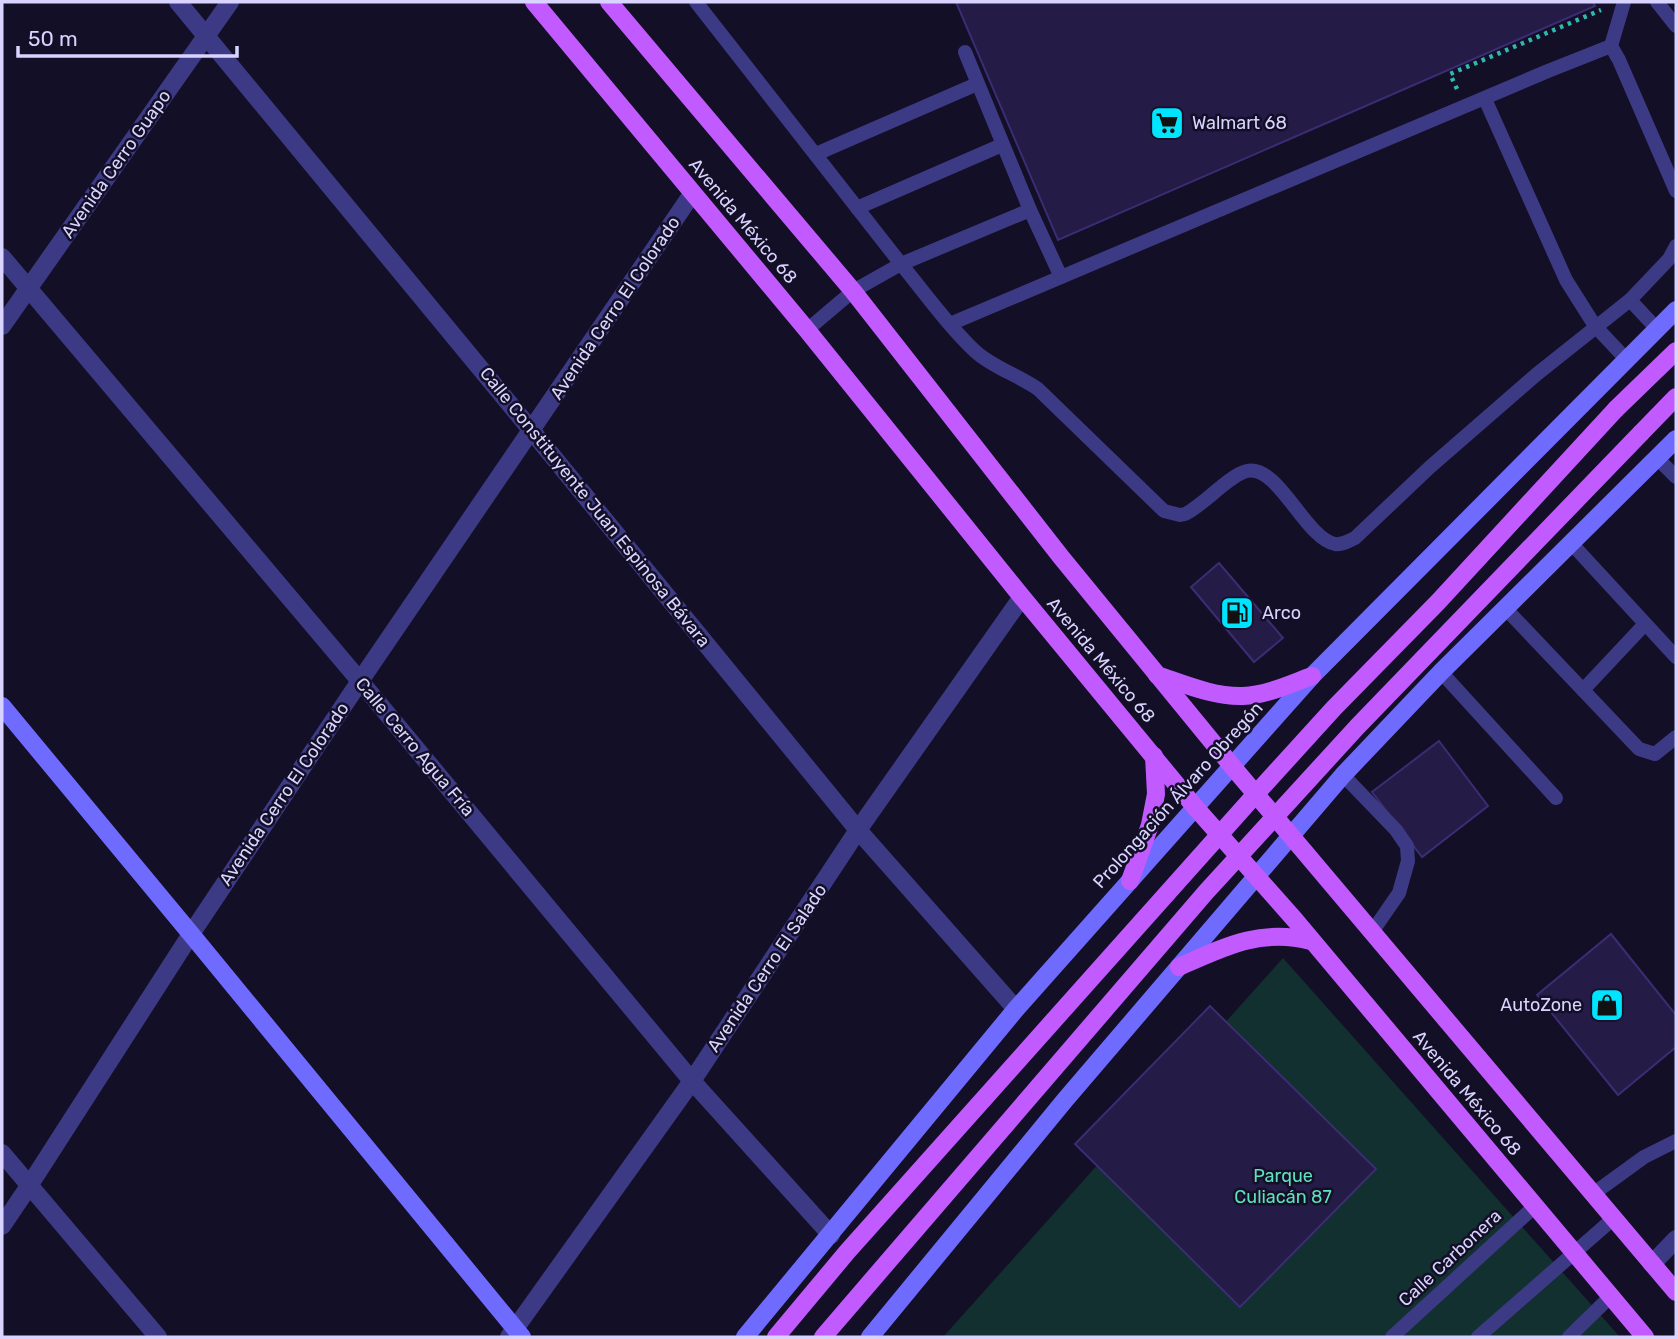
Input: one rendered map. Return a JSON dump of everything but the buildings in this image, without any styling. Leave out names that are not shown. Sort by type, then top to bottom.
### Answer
[{"type":"main road","name":"Avenida México 68","points":[[534,2],[807,330],[1195,807],[1645,1337]]},
{"type":"main road","name":"Avenida México 68","points":[[609,2],[853,291],[1157,676],[1676,1292]]},
{"type":"main road","name":"Prolongación Álvaro Obregón","points":[[745,1337],[1016,1009],[1312,676],[1676,310]]},
{"type":"main road","points":[[776,1337],[847,1252],[1334,708],[1438,602],[1616,409],[1676,351]]},
{"type":"main road","points":[[823,1337],[1206,892],[1357,727],[1676,397]]},
{"type":"main road","points":[[870,1337],[1065,1100],[1343,775],[1441,672],[1676,439]]},
{"type":"main road","points":[[1157,676],[1219,694],[1244,696],[1276,690],[1312,676]]},
{"type":"main road","points":[[2,706],[191,934],[515,1334]]},
{"type":"main road","points":[[1130,881],[1150,825],[1156,794],[1154,756]]},
{"type":"main road","points":[[1178,967],[1230,946],[1264,937],[1283,936],[1311,941]]},
{"type":"street","name":"Calle Constituyente Juan Espinosa Bávara","points":[[178,2],[858,830],[1016,1009]]},
{"type":"street","name":"Avenida Cerro Guapo","points":[[2,326],[230,2]]},
{"type":"street","name":"Avenida Cerro El Colorado","points":[[2,1226],[191,934],[360,681],[692,194]]},
{"type":"street","name":"Calle Cerro Agua Fría","points":[[2,257],[360,681],[692,1081],[831,1235]]},
{"type":"street","name":"Avenida Cerro El Salado","points":[[515,1334],[692,1081],[858,830],[1022,597]]},
{"type":"street","points":[[2,1153],[158,1337]]},
{"type":"street","points":[[1652,1264],[1676,1239]]},
{"type":"lane","points":[[697,2],[901,264],[976,352],[1038,389],[1164,511],[1180,515],[1241,473],[1254,470],[1266,475],[1319,534],[1335,544],[1349,542],[1537,373],[1630,300],[1669,258],[1676,246]]},
{"type":"lane","points":[[1623,2],[1611,46],[1676,191]]},
{"type":"lane","points":[[1657,2],[1676,26]]},
{"type":"lane","points":[[950,324],[1611,46]]},
{"type":"lane","points":[[965,52],[1002,145],[1061,277]]},
{"type":"lane","points":[[816,154],[977,84]]},
{"type":"lane","points":[[1485,99],[1566,280],[1595,327],[1626,359]]},
{"type":"lane","points":[[857,208],[1002,145]]},
{"type":"lane","points":[[807,330],[853,291],[901,264],[1030,210]]},
{"type":"lane","points":[[1630,300],[1657,329]]},
{"type":"lane","points":[[1657,458],[1676,477]]},
{"type":"lane","points":[[1571,543],[1676,657]]},
{"type":"lane","points":[[1505,608],[1639,749],[1655,754],[1676,737]]},
{"type":"lane","points":[[1583,690],[1645,624]]},
{"type":"lane","points":[[1441,672],[1556,798]]},
{"type":"lane","points":[[1343,775],[1396,830],[1407,846],[1408,861],[1399,893],[1372,932]]},
{"type":"lane","points":[[1593,1194],[1644,1157],[1676,1141]]},
{"type":"lane","name":"Calle Carbonera","points":[[1392,1337],[1535,1207]]},
{"type":"lane","points":[[1478,1337],[1614,1218]]},
{"type":"lane","points":[[1569,1337],[1611,1296]]},
{"type":"path","points":[[1465,107],[1450,74],[1608,7]]},
{"type":"green space","name":"Parque Culiacán 87","points":[[1283,958],[1620,1337],[943,1337]]},
{"type":"place","name":"Walmart 68","points":[[1167,123]]},
{"type":"place","name":"Arco","points":[[1237,613]]},
{"type":"place","name":"AutoZone","points":[[1607,1005]]}]
